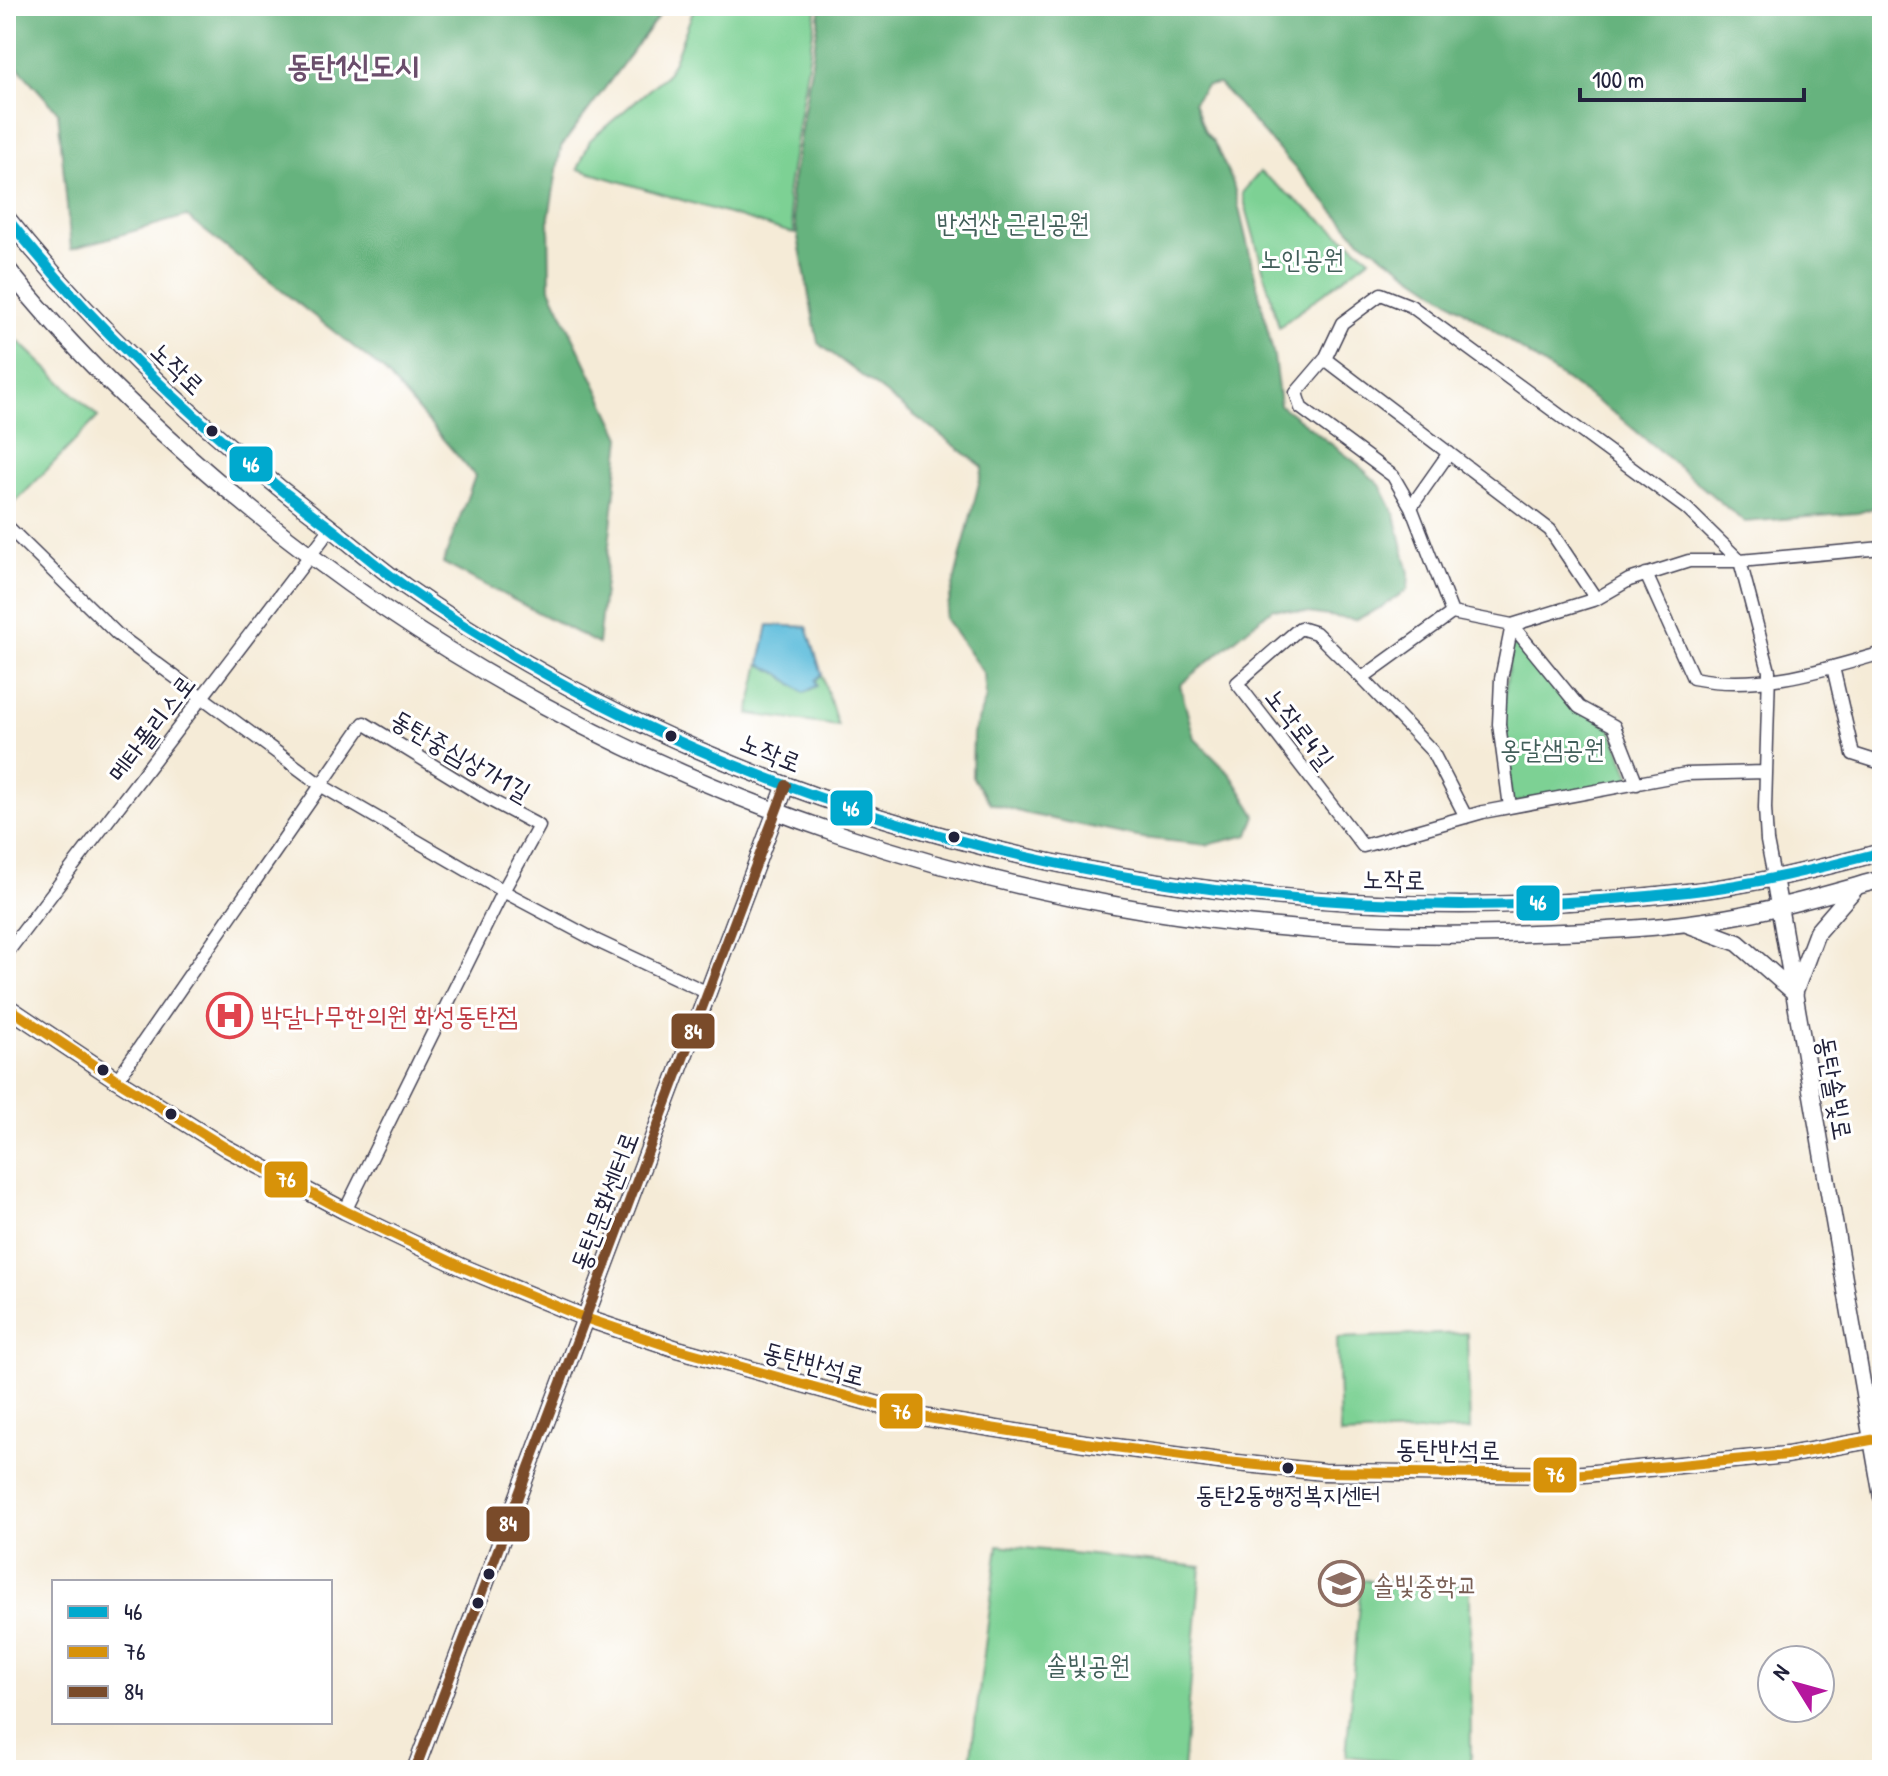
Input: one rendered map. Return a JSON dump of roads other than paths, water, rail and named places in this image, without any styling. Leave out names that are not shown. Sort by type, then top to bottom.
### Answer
[{"type":"street","name":"노작로","points":[[6,217],[65,287],[142,367],[230,448],[402,585],[539,669],[694,746],[786,785],[880,817],[1086,870],[1200,889],[1364,903],[1529,904],[1684,892],[1774,877],[1882,852]]},
{"type":"street","name":"노작로","points":[[6,267],[40,308],[119,390],[210,476],[310,555],[384,608],[520,693],[620,746],[776,812],[870,845],[1035,889],[1155,912],[1276,927],[1363,933],[1449,935],[1629,928],[1739,916],[1882,879]]},
{"type":"street","points":[[1452,613],[1411,507],[1393,476],[1301,408],[1296,393],[1325,359],[1342,323],[1381,294],[1411,306],[1687,509],[1740,561],[1769,671],[1767,841],[1774,877]]},
{"type":"street","points":[[1325,359],[1550,530],[1596,599]]},
{"type":"street","points":[[1411,507],[1449,453]]},
{"type":"street","points":[[6,525],[117,634],[322,786],[503,891],[597,941],[708,993]]},
{"type":"street","name":"메타폴리스로","points":[[6,954],[331,528]]},
{"type":"street","points":[[1362,678],[1452,613],[1512,625],[1596,599],[1629,580],[1689,561],[1740,561],[1882,548]]},
{"type":"street","points":[[1646,574],[1693,678],[1719,683],[1769,681],[1882,653]]},
{"type":"street","points":[[384,608],[386,590],[402,585]]},
{"type":"street","points":[[1512,625],[1579,707],[1614,726],[1637,784]]},
{"type":"street","points":[[1510,807],[1499,724],[1501,679],[1512,625]]},
{"type":"street","name":"노작로4길","points":[[1466,817],[1432,751],[1316,633],[1300,628],[1237,683],[1363,846],[1510,807],[1686,774],[1766,772]]},
{"type":"street","points":[[1833,667],[1853,754],[1875,761],[1882,758]]},
{"type":"street","name":"동탄중심상가1길","points":[[117,1080],[364,723],[488,799],[539,826],[503,891],[345,1211]]},
{"type":"street","points":[[682,773],[696,762],[694,746]]},
{"type":"street","name":"동탄문화센터로","points":[[415,1770],[786,785]]},
{"type":"street","points":[[870,845],[866,828],[880,817]]},
{"type":"street","points":[[1853,859],[1844,867],[1841,877],[1846,885],[1858,885]]},
{"type":"street","name":"동탄솔빛로","points":[[1774,877],[1877,1439],[1882,1497]]},
{"type":"street","points":[[1682,922],[1738,943],[1795,993],[1817,932],[1858,885]]},
{"type":"street","points":[[1682,922],[1692,914],[1695,906],[1684,892]]},
{"type":"street","name":"동탄반석로","points":[[6,1006],[226,1148],[345,1211],[462,1267],[585,1318],[731,1365],[922,1417],[1085,1443],[1294,1470],[1573,1475],[1787,1455],[1877,1439]]},
{"type":"water","points":[[768,625],[807,627],[822,674],[816,680],[817,686],[804,693],[780,674],[760,664]]},
{"type":"place","name":"박달나무한의원 화성동탄점","points":[[230,1015]]},
{"type":"place","name":"동탄2동행정복지센터","points":[[1288,1468]]},
{"type":"place","name":"솔빛중학교","points":[[1342,1584]]},
{"type":"district","name":"동탄1신도시","points":[[353,65]]},
{"type":"park label","name":"반석산 근린공원","points":[[1013,222]]},
{"type":"park label","name":"노인공원","points":[[1302,258]]},
{"type":"park label","name":"옹달샘공원","points":[[1552,748]]},
{"type":"park label","name":"솔빛공원","points":[[1088,1664]]}]
